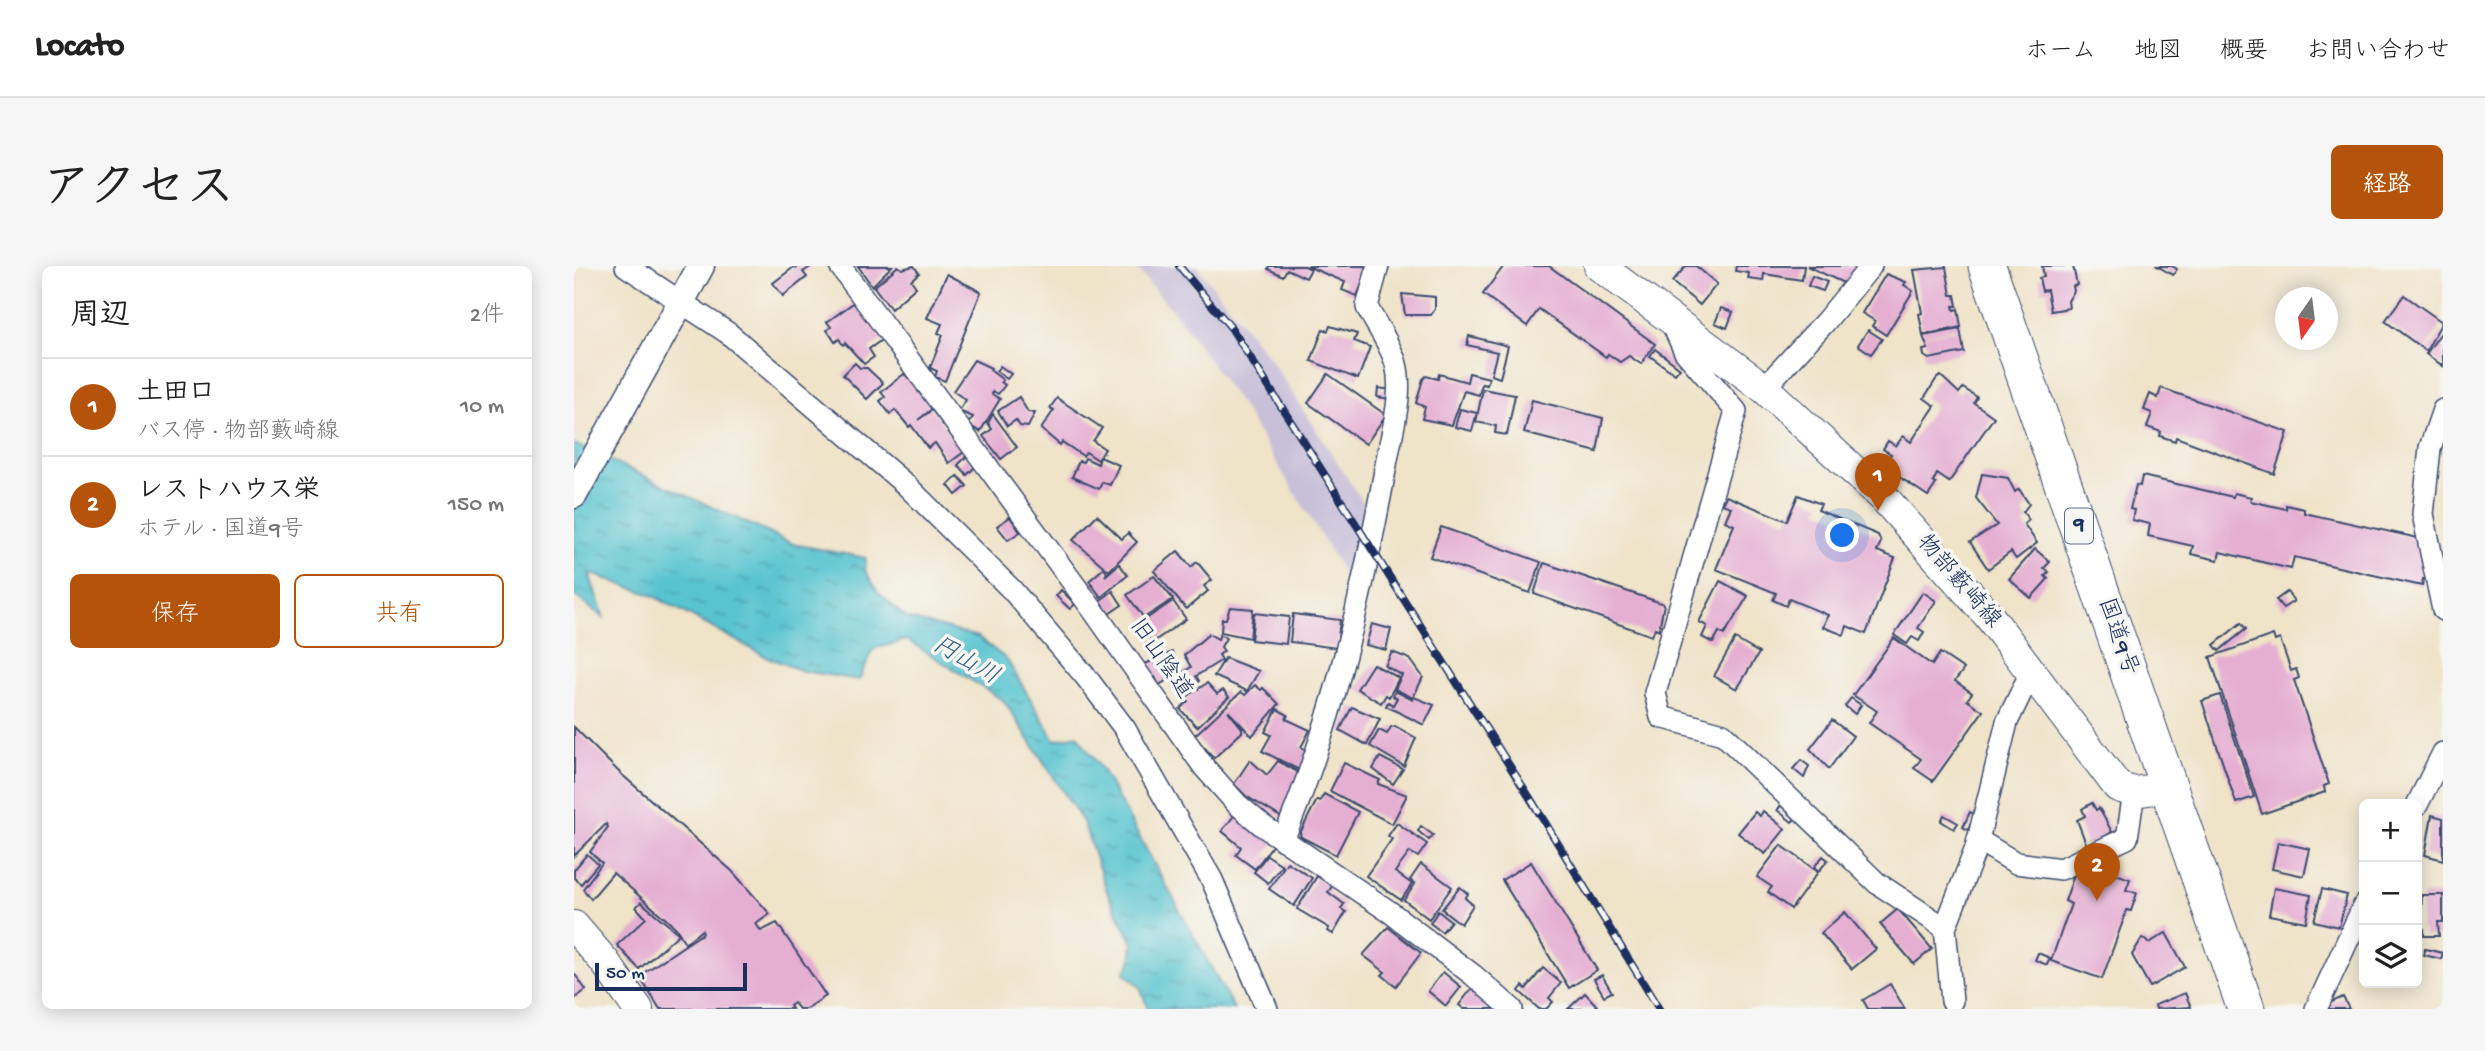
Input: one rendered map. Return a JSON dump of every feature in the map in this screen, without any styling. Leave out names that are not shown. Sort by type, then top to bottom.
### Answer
[{"type":"highway","name":"国道9号","points":[[1987,266],[2152,790],[2246,1009]]},
{"type":"main road","name":"物部藪崎線","points":[[1599,266],[1764,388],[1885,499],[1989,616],[2114,783],[2123,790],[2152,790]]},
{"type":"main road","points":[[574,926],[605,962],[638,1009]]},
{"type":"street","points":[[626,266],[681,306],[728,332],[906,485],[1012,590],[1086,677],[1125,729],[1212,880],[1267,1009]]},
{"type":"street","points":[[574,495],[701,266]]},
{"type":"street","name":"旧山陰道","points":[[839,266],[1093,610],[1204,767],[1237,804],[1283,840],[1390,912],[1473,975],[1512,1009]]},
{"type":"street","points":[[1283,840],[1304,789],[1338,681],[1372,546],[1396,406],[1396,365],[1367,307],[1378,266]]},
{"type":"street","points":[[1764,388],[1825,322],[1871,266]]},
{"type":"street","points":[[1667,314],[1685,352],[1736,411],[1655,693],[1661,717],[1723,733],[1877,883],[1945,928]]},
{"type":"street","points":[[2443,410],[2430,448],[2423,514],[2443,610]]},
{"type":"street","points":[[1952,1001],[1945,928],[1978,840],[2007,722],[2031,672]]},
{"type":"street","points":[[2420,799],[2443,754]]},
{"type":"street","points":[[1978,840],[2016,863],[2061,869],[2127,838],[2152,790]]},
{"type":"street","points":[[2316,1009],[2359,916]]},
{"type":"shaded area","points":[[1134,266],[1197,266],[1271,360],[1366,507],[1355,573],[1346,577],[1245,411],[1179,318]]},
{"type":"water","name":"円山川","points":[[574,444],[793,544],[866,558],[865,570],[878,592],[906,618],[978,637],[1007,660],[1055,740],[1077,735],[1103,771],[1234,1009],[1148,1009],[1140,987],[1125,973],[1131,962],[1133,943],[1108,894],[1083,822],[1004,701],[907,640],[873,649],[859,680],[803,671],[767,657],[652,595],[589,573],[604,618],[574,595]]},
{"type":"building","points":[[795,266],[812,266],[803,272],[807,277],[783,296],[773,283],[794,267],[797,268]]},
{"type":"building","points":[[858,266],[892,266],[872,286]]},
{"type":"building","points":[[898,266],[902,269],[914,266],[919,273],[911,280],[916,287],[891,309],[874,287]]},
{"type":"building","points":[[1269,266],[1305,266],[1311,269],[1306,278],[1287,269],[1283,276],[1268,269]]},
{"type":"building","points":[[1307,266],[1370,266],[1357,296],[1342,290],[1345,282]]},
{"type":"building","points":[[1504,266],[1549,266],[1655,344],[1641,364],[1629,356],[1620,362],[1608,354],[1606,357],[1539,309],[1527,326],[1483,294]]},
{"type":"building","points":[[1686,266],[1696,266],[1717,284],[1700,305],[1672,282]]},
{"type":"building","points":[[1736,266],[1804,266],[1802,280],[1764,274],[1763,281],[1748,279],[1749,273],[1735,271]]},
{"type":"building","points":[[1807,266],[1865,266],[1850,286]]},
{"type":"building","points":[[2042,266],[2073,266],[2077,285],[2073,286],[2074,291],[2068,301],[2069,308],[2051,311],[2047,290],[2042,291],[2039,278],[2044,277]]},
{"type":"building","points":[[2157,266],[2172,266],[2177,269],[2173,275]]},
{"type":"building","points":[[1946,267],[1951,295],[1955,295],[1957,306],[1953,306],[1954,310],[1958,309],[1961,327],[1923,335],[1914,270]]},
{"type":"building","points":[[947,274],[981,292],[945,381],[935,377],[937,371],[930,368],[943,335],[938,333],[942,324],[927,318]]},
{"type":"building","points":[[1886,274],[1906,282],[1904,285],[1913,291],[1886,335],[1872,326],[1875,321],[1862,313]]},
{"type":"building","points":[[1812,276],[1827,282],[1823,291],[1808,286]]},
{"type":"building","points":[[1402,294],[1435,297],[1435,309],[1431,315],[1405,315]]},
{"type":"building","points":[[2404,295],[2442,322],[2426,351],[2385,321]]},
{"type":"building","points":[[856,301],[883,339],[869,349],[874,357],[864,364],[845,343],[843,345],[839,339],[835,342],[827,330],[831,327],[827,322]]},
{"type":"building","points":[[1721,308],[1733,312],[1727,328],[1715,323]]},
{"type":"building","points":[[1330,326],[1357,334],[1354,341],[1370,347],[1358,379],[1311,361],[1323,329],[1328,331]]},
{"type":"building","points":[[1960,329],[1964,352],[1929,359],[1924,356],[1923,350],[1928,349],[1923,336]]},
{"type":"building","points":[[1868,330],[1882,339],[1871,354],[1858,345]]},
{"type":"building","points":[[2443,330],[2443,366],[2426,354]]},
{"type":"building","points":[[1469,336],[1508,346],[1500,378],[1491,375],[1497,352],[1467,345]]},
{"type":"building","points":[[1655,349],[1680,368],[1675,374],[1650,356]]},
{"type":"building","points":[[974,360],[991,368],[1005,385],[998,394],[993,391],[992,394],[1000,399],[980,432],[968,424],[973,417],[959,411],[966,400],[953,391]]},
{"type":"building","points":[[855,363],[860,368],[867,368],[883,383],[867,399],[843,375]]},
{"type":"building","points":[[1000,366],[1011,374],[1007,379],[996,371]]},
{"type":"building","points":[[1469,373],[1489,378],[1487,385],[1482,384],[1479,395],[1464,391],[1452,425],[1422,419],[1425,407],[1416,403],[1426,376],[1438,379],[1439,374],[1467,382]]},
{"type":"building","points":[[904,374],[921,388],[918,391],[932,409],[918,420],[932,410],[964,452],[949,463],[935,443],[928,448],[911,425],[909,427],[895,410],[890,414],[880,401],[885,397],[881,392]]},
{"type":"building","points":[[1328,374],[1386,415],[1366,444],[1308,403]]},
{"type":"building","points":[[1941,376],[1959,393],[1963,388],[1977,397],[1974,403],[1994,417],[1949,482],[1937,474],[1933,482],[1936,484],[1928,496],[1883,466],[1891,454],[1883,449],[1888,441],[1896,446],[1903,436],[1911,442],[1935,406],[1924,398]]},
{"type":"building","points":[[1378,388],[1392,390],[1391,399],[1377,397]]},
{"type":"building","points":[[2161,388],[2288,432],[2274,474],[2176,437],[2175,441],[2160,436],[2161,432],[2147,427],[2152,413],[2144,410],[2150,394],[2158,398]]},
{"type":"building","points":[[1483,389],[1515,395],[1507,435],[1495,433],[1496,426],[1476,422]]},
{"type":"building","points":[[1019,397],[1028,412],[1035,413],[1028,427],[1020,426],[1016,420],[1007,426],[998,411]]},
{"type":"building","points":[[1057,398],[1102,428],[1093,441],[1105,449],[1098,460],[1086,452],[1083,456],[1062,442],[1060,445],[1041,429],[1054,410],[1050,408]]},
{"type":"building","points":[[1532,400],[1603,418],[1597,452],[1524,433]]},
{"type":"building","points":[[1460,409],[1477,413],[1472,431],[1455,427]]},
{"type":"building","points":[[993,414],[1017,447],[1001,459],[983,436],[992,429],[988,423]]},
{"type":"building","points":[[967,456],[976,466],[967,475],[958,465]]},
{"type":"building","points":[[1100,457],[1119,465],[1110,485],[1102,482],[1099,489],[1072,477],[1079,461],[1083,462],[1085,458],[1098,464]]},
{"type":"building","points":[[1982,474],[2008,478],[2015,492],[2019,489],[2029,504],[2023,512],[2029,520],[2024,524],[2037,543],[2016,559],[2011,552],[1988,569],[1970,542],[1997,525],[1976,498]]},
{"type":"building","points":[[958,476],[967,486],[956,495],[948,485]]},
{"type":"building","points":[[2142,476],[2233,497],[2234,493],[2251,497],[2250,501],[2286,509],[2286,505],[2304,509],[2304,513],[2432,541],[2428,580],[2423,579],[2422,586],[2294,557],[2291,569],[2220,552],[2218,560],[2191,554],[2193,546],[2148,536],[2150,524],[2132,520],[2134,510],[2130,509],[2136,485],[2140,486]]},
{"type":"building","points":[[1798,495],[1821,504],[1818,510],[1878,535],[1881,542],[1877,551],[1895,558],[1866,634],[1847,626],[1844,635],[1823,627],[1828,615],[1789,599],[1786,606],[1773,600],[1776,593],[1716,569],[1734,525],[1725,521],[1731,507],[1722,504],[1726,496],[1787,521]]},
{"type":"building","points":[[1097,515],[1122,539],[1128,533],[1137,542],[1109,571],[1073,540]]},
{"type":"building","points":[[1010,517],[1020,532],[1008,540],[997,526]]},
{"type":"building","points":[[1441,527],[1541,562],[1530,593],[1430,557]]},
{"type":"building","points":[[2035,549],[2050,562],[2044,568],[2049,572],[2045,576],[2048,579],[2031,598],[2009,579]]},
{"type":"building","points":[[1178,551],[1191,567],[1197,562],[1212,580],[1204,586],[1208,591],[1186,609],[1154,571]]},
{"type":"building","points":[[1544,563],[1664,604],[1659,630],[1655,628],[1652,636],[1534,594]]},
{"type":"building","points":[[1119,564],[1128,575],[1101,597],[1089,581],[1104,568],[1107,573],[1105,576]]},
{"type":"building","points":[[1154,576],[1173,599],[1144,618],[1127,595]]},
{"type":"building","points":[[1720,581],[1748,596],[1724,635],[1719,632],[1713,643],[1702,637],[1707,626],[1699,622]]},
{"type":"building","points":[[1061,590],[1075,604],[1070,609],[1056,596]]},
{"type":"building","points":[[1113,591],[1122,605],[1107,615],[1098,602]]},
{"type":"building","points":[[1923,592],[1936,601],[1918,628],[1924,632],[1919,641],[1912,637],[1907,644],[1894,635]]},
{"type":"building","points":[[2287,592],[2294,601],[2283,608],[2276,600]]},
{"type":"building","points":[[1173,601],[1186,619],[1153,642],[1142,630],[1147,627],[1143,621]]},
{"type":"building","points":[[1230,607],[1253,609],[1250,638],[1221,632],[1222,619],[1226,619]]},
{"type":"building","points":[[1254,613],[1289,617],[1286,644],[1251,640]]},
{"type":"building","points":[[1293,614],[1340,620],[1337,648],[1290,642]]},
{"type":"building","points":[[2241,623],[2246,629],[2219,651],[2214,645]]},
{"type":"building","points":[[1372,624],[1391,629],[1386,650],[1366,645]]},
{"type":"building","points":[[1209,634],[1218,639],[1220,634],[1226,638],[1221,647],[1224,651],[1219,655],[1222,660],[1196,676],[1199,681],[1185,690],[1176,675],[1159,685],[1155,677],[1152,678],[1145,664],[1172,652],[1182,673],[1191,667],[1184,655]]},
{"type":"building","points":[[2273,635],[2275,641],[2280,639],[2291,671],[2296,669],[2299,678],[2294,680],[2329,784],[2324,786],[2325,792],[2262,814],[2210,657]]},
{"type":"building","points":[[1894,638],[1932,665],[1940,653],[1964,669],[1955,681],[1972,693],[1967,700],[1983,711],[1933,781],[1914,768],[1921,759],[1869,723],[1877,711],[1853,695]]},
{"type":"building","points":[[1735,639],[1759,653],[1737,689],[1714,676]]},
{"type":"building","points":[[1392,652],[1410,659],[1423,677],[1413,698],[1395,689],[1402,675],[1385,666]]},
{"type":"building","points":[[1225,658],[1259,671],[1247,691],[1214,676]]},
{"type":"building","points":[[1373,664],[1399,678],[1389,697],[1386,695],[1381,703],[1357,689]]},
{"type":"building","points":[[1207,683],[1217,694],[1223,690],[1229,697],[1197,727],[1180,709],[1188,701],[1185,698]]},
{"type":"building","points":[[1255,685],[1261,690],[1263,688],[1279,704],[1252,736],[1228,711],[1242,728],[1242,732],[1214,758],[1194,736],[1241,692],[1245,695]]},
{"type":"building","points":[[1395,691],[1413,700],[1414,697],[1434,705],[1424,725],[1386,706],[1388,702],[1393,705],[1397,698],[1393,696]]},
{"type":"building","points":[[2220,695],[2254,797],[2236,803],[2202,701]]},
{"type":"building","points":[[1851,698],[1861,705],[1855,714],[1845,706]]},
{"type":"building","points":[[1352,707],[1380,719],[1367,745],[1340,730]]},
{"type":"building","points":[[1277,709],[1288,715],[1286,719],[1310,730],[1301,747],[1308,751],[1303,772],[1262,751],[1271,735],[1265,732]]},
{"type":"building","points":[[1832,720],[1853,736],[1829,769],[1810,749]]},
{"type":"building","points":[[1395,726],[1416,738],[1404,766],[1370,746],[1379,730],[1387,734],[1391,727]]},
{"type":"building","points":[[574,727],[620,773],[732,871],[770,914],[756,924],[761,931],[777,923],[826,996],[806,1009],[799,1009],[794,1003],[790,1006],[792,1009],[660,1009],[639,976],[703,933],[702,930],[685,943],[676,928],[613,873],[591,899],[583,889],[602,863],[590,852],[608,827],[606,824],[574,856]]},
{"type":"building","points":[[1380,757],[1403,769],[1393,784],[1373,769]]},
{"type":"building","points":[[1250,760],[1267,775],[1278,761],[1307,777],[1284,819],[1246,796],[1234,784]]},
{"type":"building","points":[[1801,760],[1809,766],[1804,778],[1793,769]]},
{"type":"building","points":[[1344,763],[1380,780],[1378,784],[1407,795],[1392,824],[1330,791]]},
{"type":"building","points":[[1324,794],[1358,812],[1336,855],[1301,837],[1300,833],[1317,800],[1320,801]]},
{"type":"building","points":[[1785,801],[1800,814],[1792,822],[1777,810]]},
{"type":"building","points":[[2092,803],[2096,810],[2099,808],[2112,832],[2087,846],[2077,820],[2085,816],[2082,809]]},
{"type":"building","points":[[1763,811],[1785,829],[1765,854],[1738,833],[1755,812],[1760,816]]},
{"type":"building","points":[[1237,812],[1274,843],[1255,869],[1236,855],[1241,847],[1222,831]]},
{"type":"building","points":[[1970,812],[1975,815],[1968,830],[1963,827]]},
{"type":"building","points":[[1944,815],[1958,823],[1954,829],[1941,821]]},
{"type":"building","points":[[2432,815],[2443,818],[2443,860],[2425,855]]},
{"type":"building","points":[[1397,823],[1427,844],[1418,857],[1410,852],[1395,872],[1412,884],[1401,900],[1366,876],[1392,839],[1388,836]]},
{"type":"building","points":[[1421,826],[1433,835],[1429,840],[1418,831]]},
{"type":"building","points":[[2278,842],[2310,849],[2304,876],[2272,869]]},
{"type":"building","points":[[1781,845],[1818,872],[1791,909],[1768,892],[1772,887],[1757,877]]},
{"type":"building","points":[[587,854],[598,864],[581,884],[574,878],[574,870]]},
{"type":"building","points":[[1267,855],[1282,865],[1268,883],[1254,872]]},
{"type":"building","points":[[1823,856],[1828,860],[1819,871],[1814,867]]},
{"type":"building","points":[[1287,862],[1312,878],[1294,906],[1269,889]]},
{"type":"building","points":[[1531,862],[1597,970],[1569,988],[1502,880]]},
{"type":"building","points":[[1421,864],[1452,887],[1429,919],[1404,900],[1415,884],[1410,880]]},
{"type":"building","points":[[2085,867],[2114,870],[2113,873],[2130,879],[2126,890],[2137,893],[2131,911],[2127,910],[2102,979],[2051,961],[2071,904],[2065,901],[2075,872]]},
{"type":"building","points":[[1317,876],[1333,885],[1328,892],[1344,904],[1341,909],[1346,912],[1333,934],[1328,931],[1329,928],[1297,909]]},
{"type":"building","points":[[1460,887],[1468,894],[1465,898],[1473,905],[1461,924],[1442,909]]},
{"type":"building","points":[[2274,888],[2311,895],[2306,922],[2269,915]]},
{"type":"building","points":[[2322,889],[2347,895],[2339,927],[2314,921]]},
{"type":"building","points":[[2422,895],[2443,895],[2443,922],[2438,922],[2439,936],[2424,936]]},
{"type":"building","points":[[641,902],[679,934],[639,969],[617,945],[646,918],[636,907]]},
{"type":"building","points":[[1898,909],[1932,949],[1914,964],[1880,924]]},
{"type":"building","points":[[1438,911],[1451,921],[1442,932],[1430,923]]},
{"type":"building","points":[[1845,912],[1876,949],[1852,969],[1821,933]]},
{"type":"building","points":[[1388,927],[1421,953],[1396,986],[1382,975],[1385,972],[1363,955]]},
{"type":"building","points":[[2166,933],[2185,967],[2150,987],[2132,955],[2142,938],[2149,943]]},
{"type":"building","points":[[2425,949],[2443,953],[2441,959],[2424,955]]},
{"type":"building","points":[[2038,953],[2050,958],[2047,965],[2035,960]]},
{"type":"building","points":[[1543,968],[1561,983],[1549,998],[1553,1002],[1546,1009],[1539,1009],[1519,991],[1523,986],[1526,989]]},
{"type":"building","points":[[1443,972],[1461,987],[1446,1006],[1428,991]]},
{"type":"building","points":[[574,973],[586,990],[574,999]]},
{"type":"building","points":[[1602,975],[1612,992],[1604,996],[1594,979]]},
{"type":"building","points":[[1476,983],[1505,1009],[1464,1009],[1459,1005]]},
{"type":"building","points":[[1890,984],[1905,1009],[1868,1009],[1863,1000]]},
{"type":"building","points":[[1585,993],[1598,1007],[1596,1009],[1568,1009]]},
{"type":"building","points":[[2185,993],[2191,1007],[2156,1009],[2155,1005]]},
{"type":"building","points":[[2343,997],[2349,1009],[2327,1009],[2325,1005]]},
{"type":"railway","points":[[1179,266],[1232,329],[1530,798],[1659,1009]]},
{"type":"place","name":"土田口","points":[[1878,511]]},
{"type":"place","name":"レストハウス栄","points":[[2097,901]]}]
